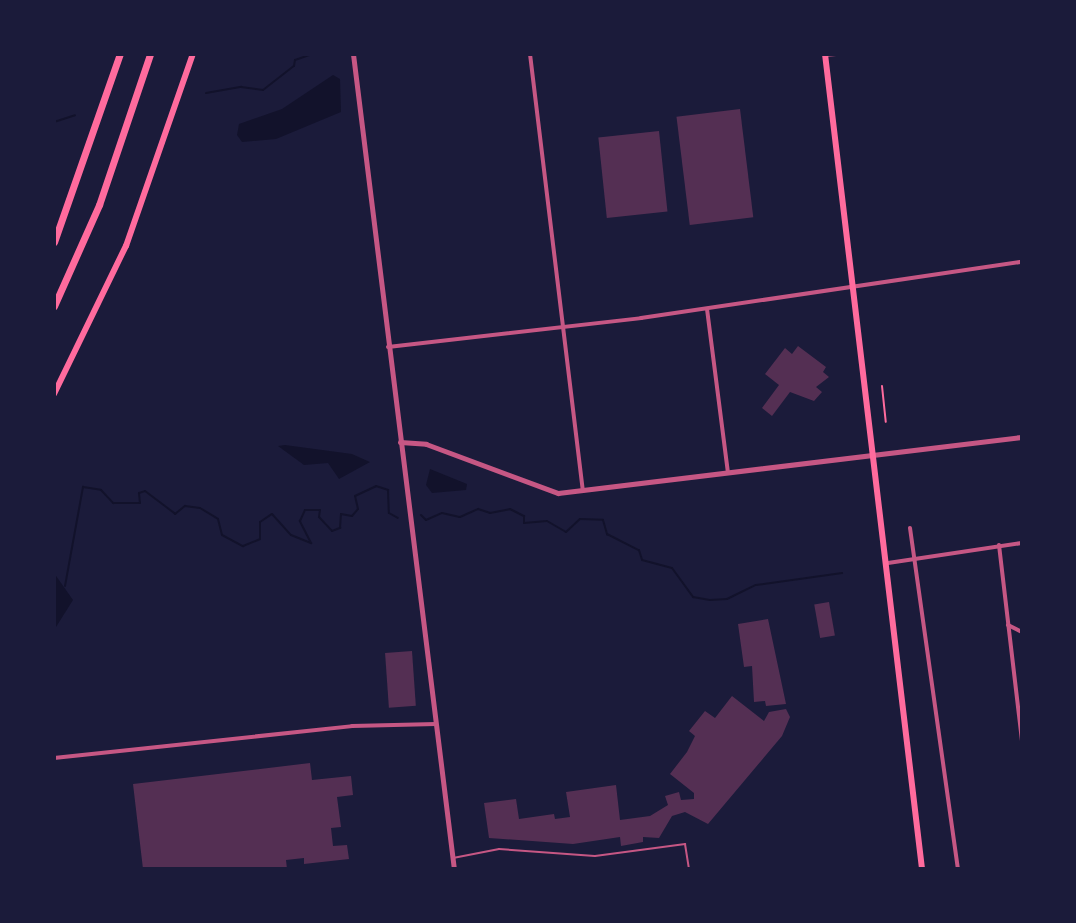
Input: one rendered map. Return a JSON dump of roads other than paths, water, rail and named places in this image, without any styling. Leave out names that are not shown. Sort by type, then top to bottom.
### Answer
[{"type":"highway","points":[[54,306],[99,205],[150,54]]},
{"type":"highway","points":[[54,242],[119,56]]},
{"type":"main road","points":[[54,394],[126,246],[193,54]]},
{"type":"main road","points":[[825,55],[888,563],[922,869]]},
{"type":"street","points":[[353,54],[454,869]]},
{"type":"street","points":[[530,54],[583,491]]},
{"type":"street","points":[[825,55],[836,54]]},
{"type":"street","points":[[388,347],[707,308],[1022,262]]},
{"type":"street","points":[[707,308],[728,473]]},
{"type":"street","points":[[400,442],[426,444],[549,491],[583,491],[1022,437]]},
{"type":"street","points":[[910,528],[958,869]]},
{"type":"street","points":[[888,563],[1022,543]]},
{"type":"street","points":[[999,545],[1022,742]]},
{"type":"street","points":[[1008,625],[1022,632]]},
{"type":"street","points":[[54,758],[352,726],[436,724]]},
{"type":"lane","points":[[453,858],[499,849],[595,856],[685,844],[689,869]]},
{"type":"waterway","points":[[206,93],[241,87],[263,90],[294,66],[295,60],[312,54]]},
{"type":"waterway","points":[[54,122],[75,115]]},
{"type":"waterway","points":[[65,586],[83,487],[101,490],[113,503],[140,503],[139,493],[145,491],[175,514],[185,506],[200,508],[218,519],[222,535],[243,546],[260,539],[260,522],[272,514],[291,535],[311,543],[300,521],[305,510],[320,510],[319,517],[332,531],[340,528],[341,514],[352,516],[358,509],[355,496],[376,486],[388,490],[389,513],[398,518]]},
{"type":"waterway","points":[[421,515],[426,520],[442,513],[460,517],[478,509],[490,513],[510,509],[524,516],[524,523],[547,521],[566,532],[580,519],[603,520],[607,534],[639,550],[642,560],[672,568],[693,597],[710,600],[727,599],[756,585],[842,573]]}]
